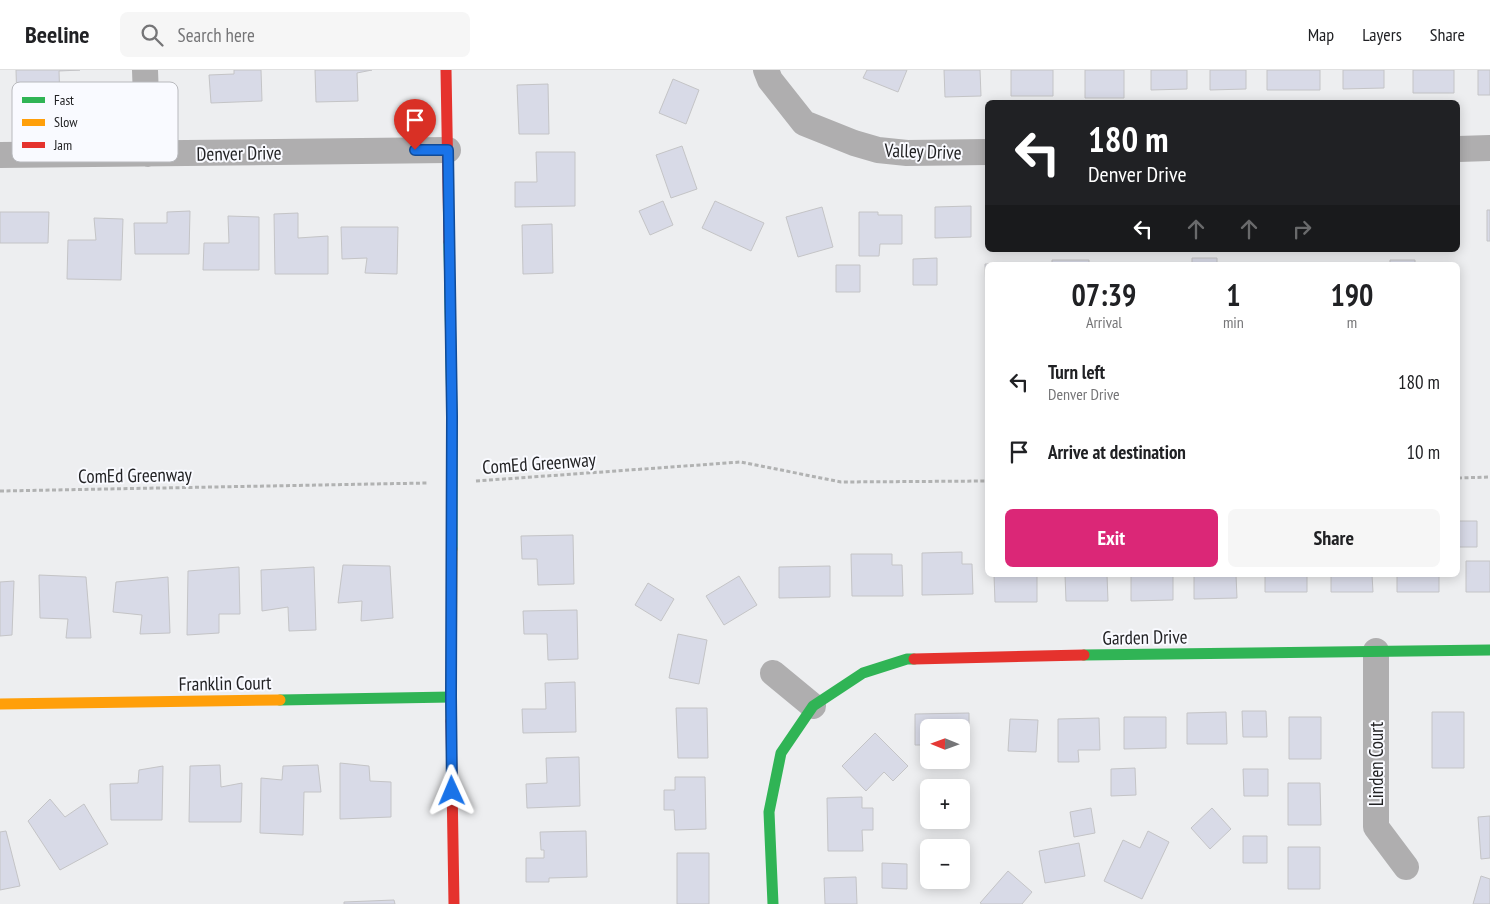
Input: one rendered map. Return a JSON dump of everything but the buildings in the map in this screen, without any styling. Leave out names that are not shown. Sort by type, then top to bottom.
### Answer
[{"type":"street","points":[[446,70],[452,417],[451,697],[454,904]]},
{"type":"street","name":"Valley Drive","points":[[766,70],[770,80],[804,123],[854,143],[878,150],[907,153],[985,152]]},
{"type":"street","points":[[1460,149],[1490,148]]},
{"type":"street","name":"Denver Drive","points":[[178,154],[448,150]]},
{"type":"street","name":"Garden Drive","points":[[813,706],[862,673],[907,659],[1490,650]]},
{"type":"street","name":"Linden Court","points":[[1376,651],[1376,827],[1406,867]]},
{"type":"street","points":[[773,904],[769,812],[781,753],[813,706],[774,673]]},
{"type":"street","name":"Franklin Court","points":[[0,704],[451,697]]},
{"type":"path","name":"ComEd Greenway","points":[[0,491],[452,482],[741,462],[841,482],[985,481]]},
{"type":"path","points":[[1460,478],[1490,477]]},
{"type":"traffic: fast","points":[[449,242],[452,549]]},
{"type":"traffic: fast","points":[[1084,655],[1490,650]]},
{"type":"traffic: fast","points":[[773,904],[769,812],[781,753],[813,706],[863,673],[907,659],[914,659]]},
{"type":"traffic: fast","points":[[280,700],[451,697]]},
{"type":"traffic: slow","points":[[451,721],[452,549]]},
{"type":"traffic: slow","points":[[0,704],[280,700]]},
{"type":"traffic: jam","points":[[446,70],[449,242]]},
{"type":"traffic: jam","points":[[914,659],[1084,655]]},
{"type":"traffic: jam","points":[[451,721],[454,904]]},
{"type":"route","points":[[415,150],[448,150],[452,417],[452,791]]}]
